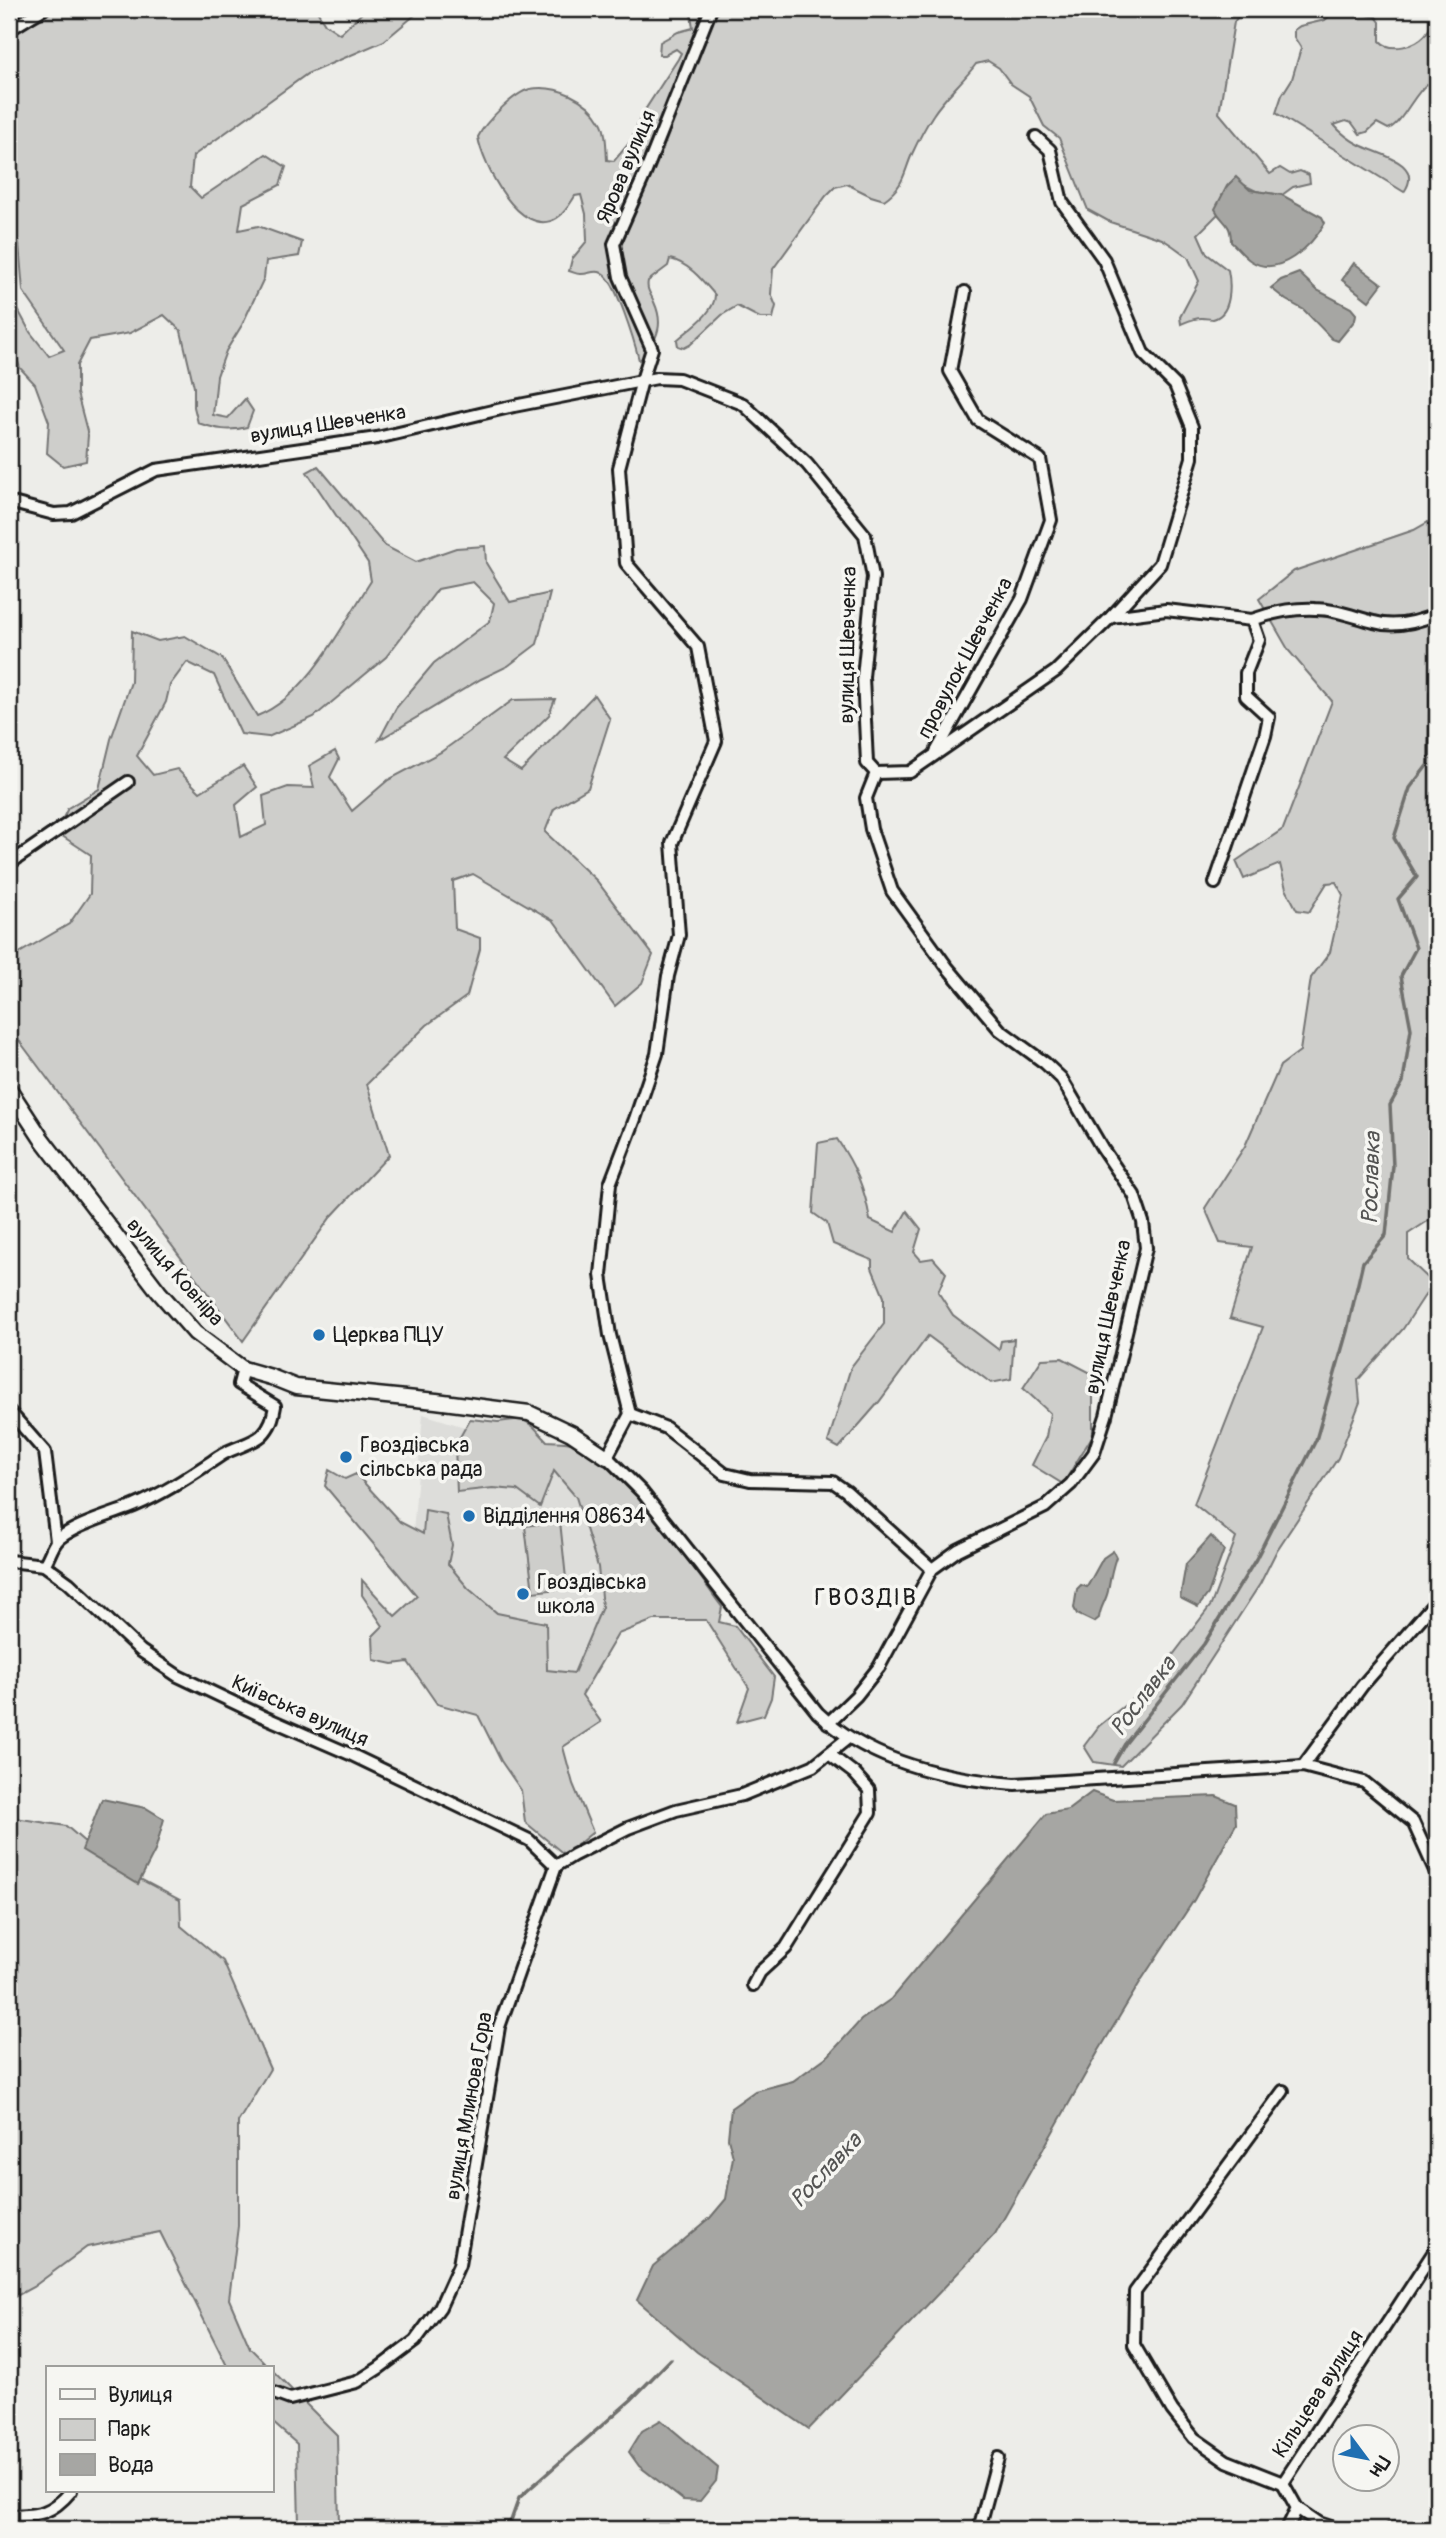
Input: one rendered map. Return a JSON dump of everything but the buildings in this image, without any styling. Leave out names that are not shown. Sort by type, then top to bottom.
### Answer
[{"type":"street","points":[[9,30],[43,9]]},
{"type":"street","name":"Ярова вулиця","points":[[630,1414],[610,1335],[601,1275],[610,1184],[657,1054],[667,976],[678,935],[672,843],[716,741],[698,647],[626,563],[619,468],[652,349],[620,277],[614,244],[711,9]]},
{"type":"street","name":"провулок Шевченка","points":[[876,773],[910,772],[1056,671],[1111,617],[1160,564],[1192,458],[1192,426],[1175,385],[1143,353],[1104,260],[1062,202],[1050,150],[1036,137]]},
{"type":"street","name":"провулок Шевченка","points":[[935,755],[1022,599],[1051,520],[1040,459],[978,420],[950,371],[965,292]]},
{"type":"street","name":"вулиця Шевченка","points":[[9,502],[54,514],[71,513],[156,470],[377,438],[657,377],[679,379],[743,404],[807,464],[865,535],[873,578],[863,677],[867,763],[876,773],[866,798],[871,829],[892,891],[947,967],[1000,1030],[1061,1078],[1102,1148],[1134,1195],[1143,1222],[1146,1248],[1107,1416],[1094,1453],[1071,1484],[1045,1507],[958,1550],[932,1569],[879,1667],[856,1696],[828,1723]]},
{"type":"street","points":[[1111,617],[1166,610],[1251,620],[1281,610],[1317,609],[1349,614],[1377,624],[1415,623],[1437,614]]},
{"type":"street","points":[[1215,883],[1269,717],[1246,696],[1246,673],[1259,639],[1251,620]]},
{"type":"street","points":[[9,864],[128,782]]},
{"type":"street","name":"вулиця Ковніра","points":[[9,1089],[41,1138],[159,1292],[195,1333],[243,1369],[296,1387],[529,1413],[571,1433],[607,1457]]},
{"type":"street","points":[[56,1541],[101,1517],[161,1493],[225,1452],[260,1437],[271,1425],[275,1406],[239,1384],[243,1369]]},
{"type":"street","points":[[9,1411],[45,1452],[56,1541],[52,1555],[44,1565],[9,1561]]},
{"type":"street","points":[[932,1569],[833,1482],[750,1480],[725,1474],[666,1428],[630,1414],[607,1457],[642,1492],[818,1713],[848,1738],[874,1752],[904,1763],[988,1782],[1015,1784],[1303,1766],[1364,1782],[1374,1790],[1413,1822],[1437,1875]]},
{"type":"street","name":"Київська вулиця","points":[[44,1565],[69,1583],[141,1651],[178,1676],[352,1755],[528,1840],[556,1866]]},
{"type":"street","points":[[1303,1766],[1362,1686],[1437,1600]]},
{"type":"street","points":[[556,1866],[628,1828],[677,1810],[743,1795],[813,1766],[848,1738]]},
{"type":"street","points":[[753,1985],[760,1972],[786,1948],[870,1813],[869,1790],[854,1773],[829,1754]]},
{"type":"street","name":"вулиця Млинова Гора","points":[[273,2393],[289,2399],[357,2382],[415,2341],[440,2307],[459,2265],[499,2027],[556,1866]]},
{"type":"street","name":"Кільцева вулиця","points":[[1283,2091],[1135,2292],[1134,2345],[1172,2410],[1194,2438],[1227,2461],[1283,2483],[1437,2247]]},
{"type":"street","points":[[979,2529],[998,2458]]},
{"type":"street","points":[[1283,2483],[1297,2508],[1319,2523],[1338,2529]]},
{"type":"street","points":[[9,2516],[41,2515],[53,2509],[70,2492]]},
{"type":"street","points":[[1287,2529],[1297,2508]]},
{"type":"street","points":[[1391,2529],[1437,2528]]},
{"type":"shaded area","name":"Гвоздівська школа","points":[[423,1414],[592,1467],[611,1632],[560,1718],[411,1556]]},
{"type":"green space","points":[[55,9],[308,9],[317,11],[325,24],[340,34],[366,9],[422,9],[384,41],[307,74],[193,156],[190,187],[201,198],[266,154],[286,167],[280,185],[243,204],[239,230],[258,226],[302,242],[299,256],[266,261],[264,278],[242,325],[226,351],[217,376],[213,415],[228,418],[245,399],[253,411],[247,427],[222,429],[198,423],[194,407],[194,387],[181,331],[164,315],[130,333],[90,340],[77,365],[77,393],[88,435],[86,461],[63,466],[47,453],[49,422],[35,384],[20,368],[9,332],[9,293],[30,332],[49,356],[64,350],[23,291],[19,244],[9,216],[9,35]]},
{"type":"green space","points":[[694,9],[1244,9],[1234,22],[1219,113],[1270,174],[1280,168],[1290,174],[1300,171],[1309,175],[1310,183],[1293,187],[1282,195],[1256,191],[1240,183],[1216,208],[1218,214],[1198,234],[1207,254],[1228,270],[1230,291],[1227,305],[1219,316],[1213,319],[1202,318],[1181,324],[1180,317],[1199,281],[1188,257],[1162,239],[1110,222],[1088,210],[1059,138],[1044,126],[1029,96],[1011,84],[999,68],[988,61],[976,64],[933,115],[914,149],[902,180],[891,195],[884,200],[847,184],[835,187],[826,196],[773,269],[771,294],[776,306],[773,318],[760,318],[737,306],[722,315],[690,345],[684,348],[678,346],[677,340],[711,308],[715,295],[689,268],[670,259],[668,266],[648,281],[659,325],[656,338],[645,358],[639,360],[624,313],[607,278],[599,272],[580,274],[569,271],[572,259],[587,241],[586,214],[581,195],[575,196],[557,218],[543,222],[530,219],[505,196],[487,164],[478,137],[493,116],[516,96],[530,89],[550,89],[570,95],[588,106],[601,122],[607,160],[614,161],[631,141],[641,116],[681,53],[676,49],[659,55],[660,42],[678,32],[693,28],[691,14]]},
{"type":"green space","points":[[1337,9],[1376,17],[1380,22],[1380,41],[1390,47],[1403,47],[1425,35],[1432,23],[1434,9],[1437,9],[1437,90],[1427,84],[1398,121],[1388,129],[1377,123],[1367,132],[1360,134],[1352,123],[1346,121],[1334,125],[1353,141],[1404,166],[1409,182],[1404,192],[1276,113],[1282,95],[1292,79],[1301,48],[1294,37],[1294,30],[1325,20]]},
{"type":"green space","points":[[318,466],[385,546],[416,562],[456,548],[485,546],[486,563],[510,602],[550,593],[537,644],[508,666],[481,679],[379,740],[396,708],[434,663],[490,621],[494,603],[473,582],[438,589],[386,657],[314,717],[268,737],[241,734],[214,675],[187,662],[170,685],[166,702],[137,756],[153,775],[177,769],[200,792],[243,766],[257,787],[236,805],[241,837],[266,825],[263,796],[288,787],[314,788],[309,766],[335,751],[339,759],[330,777],[352,811],[388,780],[441,752],[513,700],[555,699],[549,715],[503,760],[521,771],[594,695],[610,719],[588,788],[554,809],[545,832],[597,881],[653,955],[642,983],[615,1006],[554,921],[473,874],[453,881],[455,929],[480,938],[480,949],[467,996],[427,1025],[367,1084],[389,1155],[330,1218],[243,1341],[9,1027],[9,959],[69,924],[90,894],[91,855],[56,832],[68,808],[99,789],[111,739],[131,682],[132,631],[158,641],[185,636],[222,658],[257,716],[276,706],[293,692],[323,658],[336,638],[371,581],[368,563],[307,472]]},
{"type":"green space","points":[[1437,517],[1437,1215],[1408,1234],[1408,1259],[1433,1283],[1403,1329],[1358,1380],[1360,1402],[1338,1458],[1277,1550],[1260,1584],[1182,1704],[1121,1766],[1094,1762],[1084,1746],[1099,1726],[1150,1685],[1211,1605],[1236,1538],[1194,1504],[1263,1327],[1230,1318],[1252,1247],[1220,1243],[1205,1208],[1245,1146],[1280,1066],[1300,1051],[1311,978],[1330,952],[1343,895],[1336,882],[1327,883],[1309,912],[1297,910],[1286,889],[1280,864],[1244,879],[1236,861],[1283,829],[1332,701],[1289,651],[1259,599],[1294,571],[1414,530]]},
{"type":"green space","points":[[837,1139],[858,1178],[870,1220],[895,1232],[907,1211],[921,1229],[914,1252],[921,1260],[933,1258],[946,1273],[938,1292],[953,1315],[999,1350],[1001,1341],[1014,1339],[1011,1379],[991,1383],[928,1336],[879,1402],[839,1448],[828,1442],[851,1367],[884,1324],[884,1297],[872,1268],[872,1260],[833,1244],[827,1223],[813,1213],[818,1143]]},
{"type":"green space","points":[[1062,1358],[1093,1374],[1093,1435],[1063,1484],[1032,1465],[1046,1437],[1050,1413],[1023,1388],[1042,1359]]},
{"type":"green space","points":[[470,1419],[498,1422],[522,1419],[547,1441],[574,1444],[593,1454],[614,1471],[655,1516],[722,1607],[719,1622],[735,1626],[774,1677],[771,1698],[764,1715],[737,1722],[749,1688],[706,1620],[654,1620],[618,1634],[582,1695],[601,1722],[563,1747],[573,1784],[593,1832],[565,1855],[525,1822],[521,1790],[501,1761],[478,1715],[437,1704],[408,1662],[393,1664],[374,1660],[373,1636],[383,1626],[362,1595],[362,1580],[395,1616],[417,1596],[325,1486],[329,1470],[345,1479],[356,1474],[400,1522],[423,1534],[425,1510],[446,1514],[452,1545],[448,1564],[468,1588],[497,1613],[546,1623],[547,1670],[574,1673],[602,1607],[598,1567],[576,1497],[554,1471],[540,1507],[517,1490],[493,1488],[457,1492],[455,1446]]},
{"type":"green space","points":[[560,1521],[567,1588],[533,1592],[525,1526]]},
{"type":"green space","points":[[9,1817],[66,1826],[100,1855],[180,1900],[181,1926],[223,1961],[270,2069],[238,2122],[238,2226],[229,2299],[250,2348],[268,2366],[227,2366],[160,2232],[87,2247],[33,2287],[9,2300],[9,1897],[16,1863],[9,1850]]},
{"type":"green space","points":[[273,2371],[337,2435],[339,2525],[299,2524],[297,2444],[273,2423]]},
{"type":"water","points":[[1236,177],[1250,190],[1282,195],[1322,217],[1325,223],[1312,241],[1283,263],[1273,266],[1251,261],[1231,242],[1228,227],[1215,209],[1227,186]]},
{"type":"water","points":[[1354,263],[1382,284],[1369,301],[1342,280]]},
{"type":"water","points":[[1299,273],[1317,290],[1351,308],[1356,314],[1355,320],[1338,341],[1332,339],[1304,310],[1271,288],[1281,280]]},
{"type":"water","points":[[1211,1536],[1224,1550],[1208,1594],[1198,1607],[1180,1598],[1186,1564]]},
{"type":"water","points":[[1113,1551],[1116,1557],[1107,1595],[1099,1618],[1094,1622],[1077,1614],[1074,1608],[1077,1589],[1081,1585],[1087,1587],[1103,1558]]},
{"type":"water","points":[[1092,1792],[1113,1800],[1216,1796],[1235,1804],[1236,1824],[1194,1900],[1098,2052],[995,2234],[809,2429],[697,2352],[637,2300],[653,2266],[710,2218],[726,2199],[733,2157],[728,2138],[731,2108],[755,2091],[793,2081],[829,2055],[861,2020],[891,1999],[1046,1814],[1068,1810]]},
{"type":"water","points":[[102,1799],[146,1808],[164,1819],[155,1851],[138,1884],[82,1850]]},
{"type":"water","points":[[661,2420],[718,2468],[716,2481],[700,2501],[683,2500],[639,2466],[629,2452],[642,2431]]},
{"type":"waterway","name":"Рославка","points":[[1114,1763],[1125,1744],[1204,1644],[1256,1559],[1316,1440],[1347,1331],[1363,1262],[1386,1235],[1393,1166],[1390,1105],[1403,1082],[1411,1029],[1401,976],[1416,948],[1398,899],[1417,877],[1394,838],[1410,788],[1429,763],[1430,692],[1437,682]]},
{"type":"waterway","name":"Рославка","points":[[508,2529],[519,2498],[631,2400],[671,2359]]},
{"type":"place","name":"Церква ПЦУ","points":[[319,1335]]},
{"type":"place","name":"Гвоздівська сільська рада","points":[[346,1457]]},
{"type":"place","name":"Відділення 08634","points":[[469,1516]]},
{"type":"place","name":"Гвоздівська школа","points":[[523,1594]]},
{"type":"district","name":"ГВОЗДІВ","points":[[866,1597]]}]
